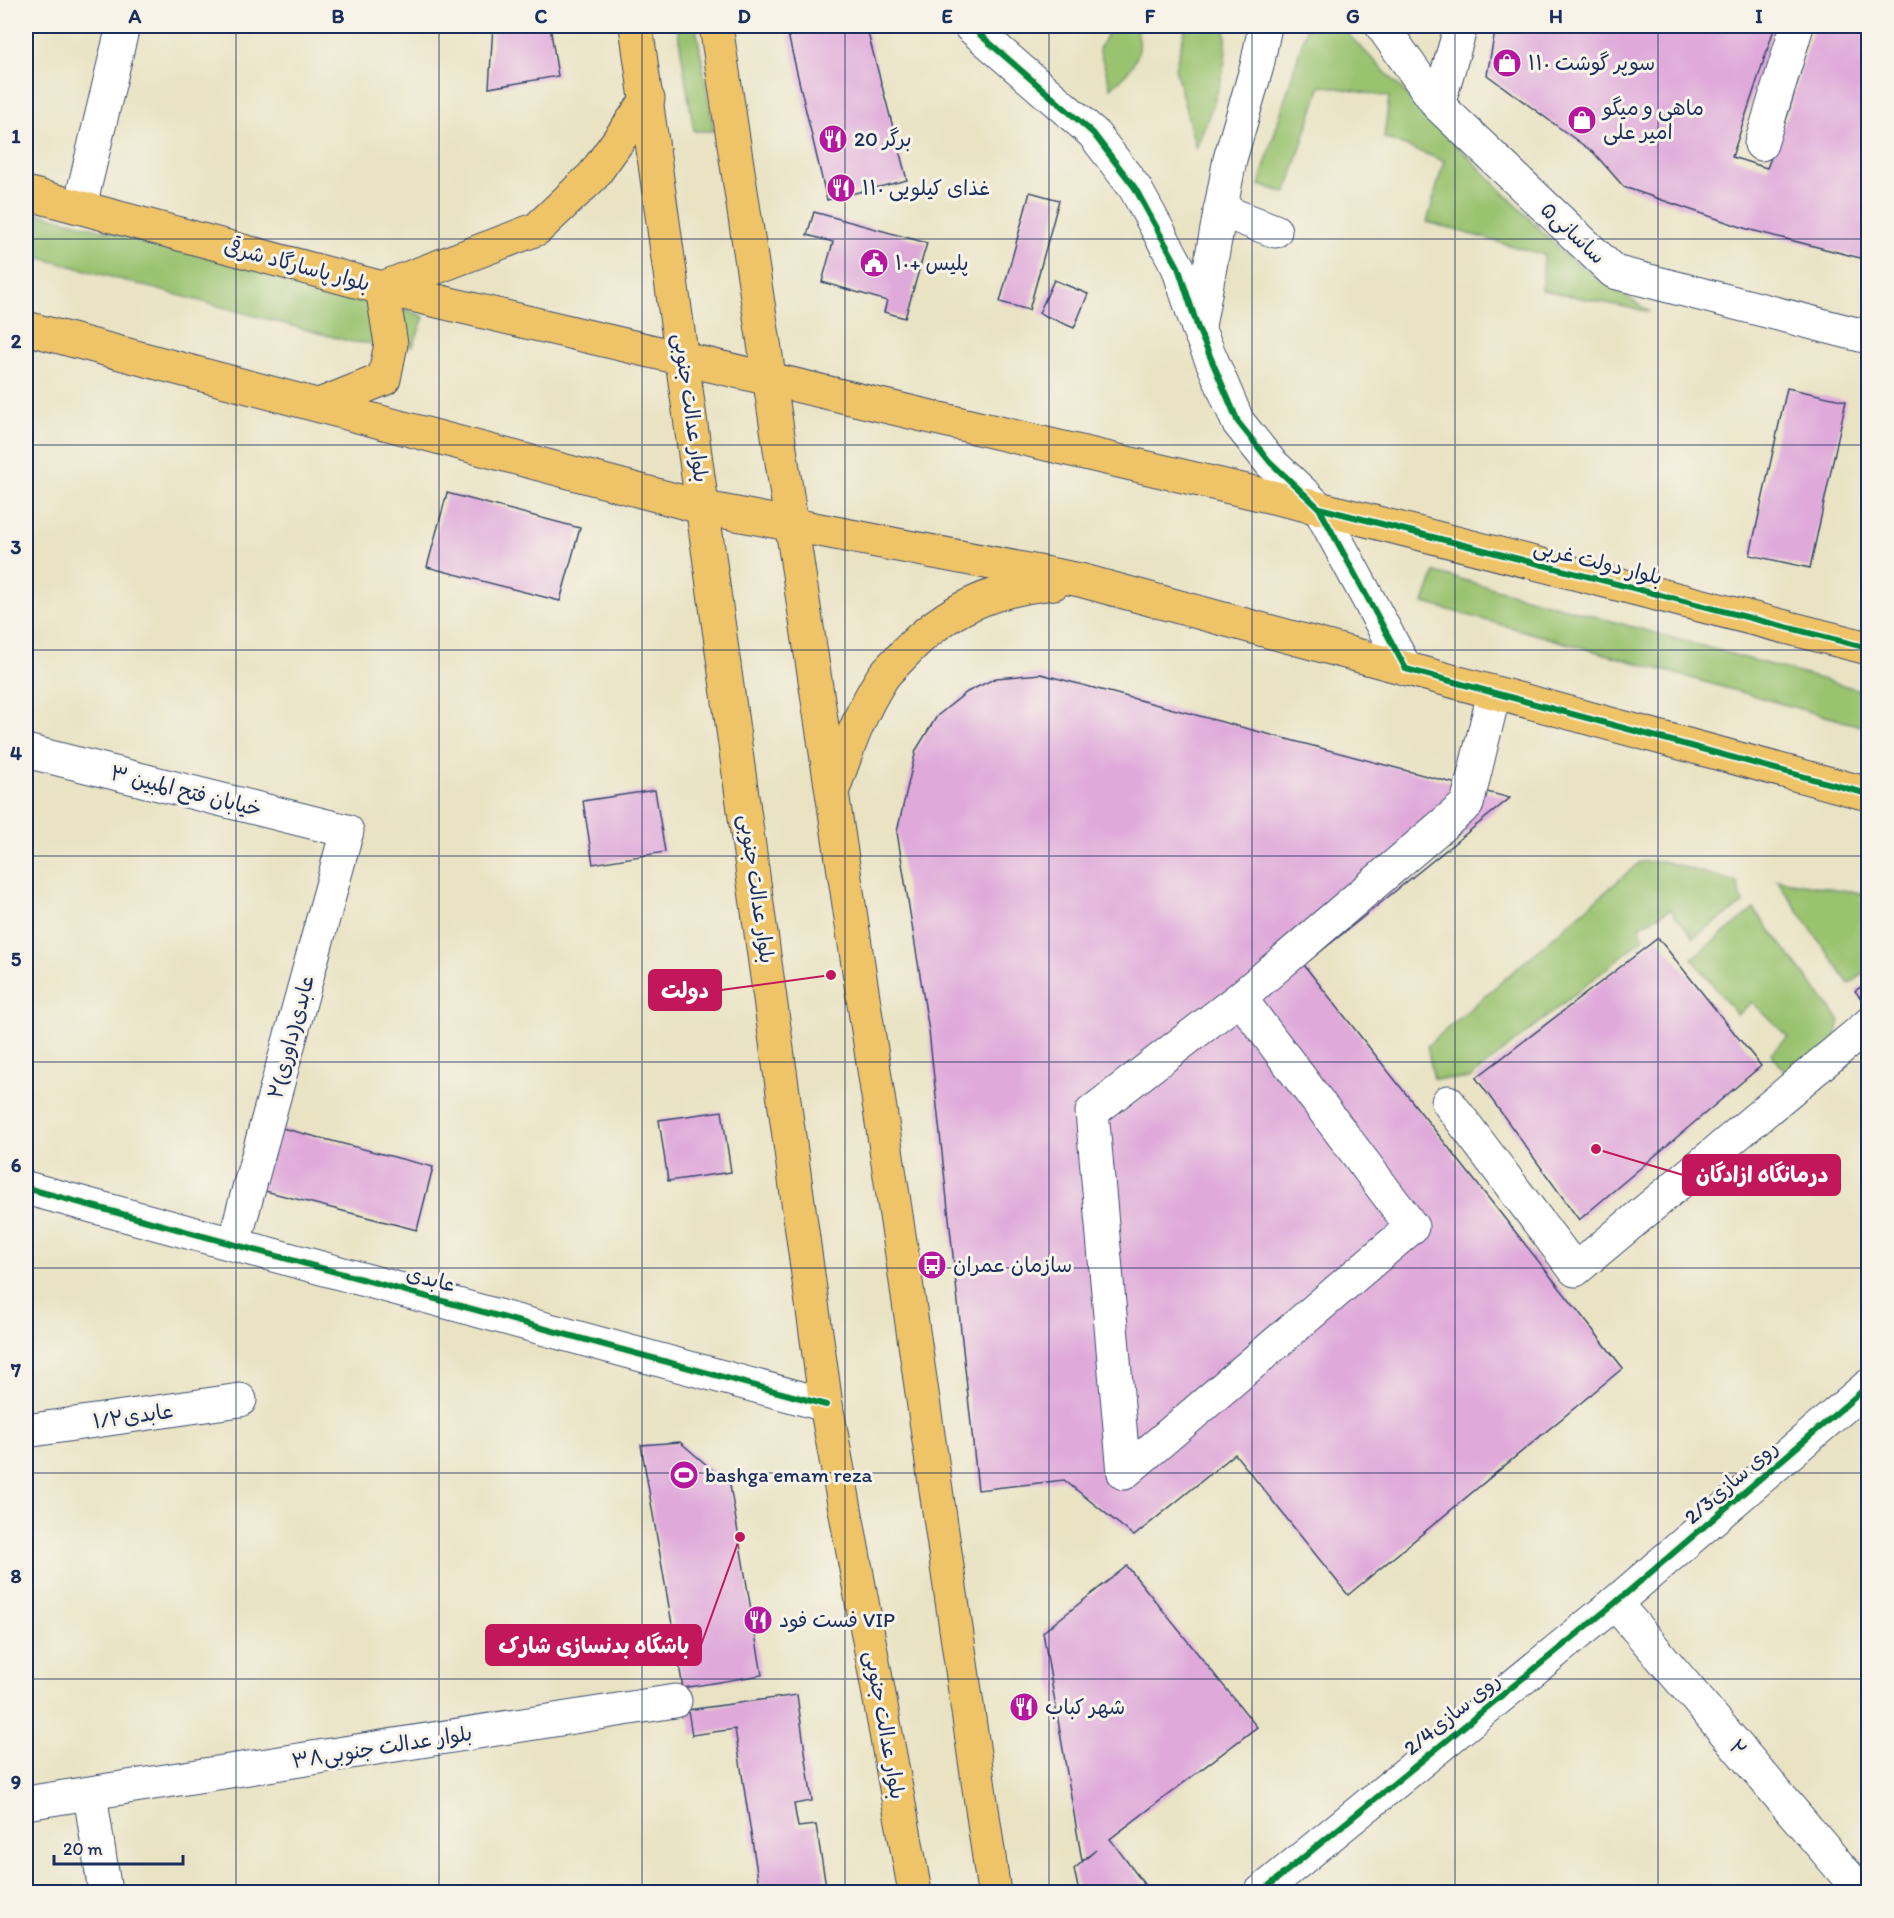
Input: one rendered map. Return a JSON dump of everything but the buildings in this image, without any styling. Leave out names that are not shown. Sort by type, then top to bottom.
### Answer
[{"type":"main road","name":"بلوار عدالت جنوبی","points":[[636,26],[705,508],[826,1405],[915,1893]]},
{"type":"main road","points":[[716,26],[955,1617],[993,1893]]},
{"type":"main road","name":"بلوار پاسارگاد شرقی","points":[[26,193],[382,288],[537,229],[593,176],[648,99]]},
{"type":"main road","points":[[319,405],[384,379],[391,344],[382,288]]},
{"type":"main road","name":"بلوار دولت غربی","points":[[382,288],[1319,508],[1869,648]]},
{"type":"main road","points":[[26,328],[705,508],[1080,580],[1869,794]]},
{"type":"main road","points":[[832,793],[855,727],[883,676],[927,629],[977,600],[1024,586],[1080,580]]},
{"type":"street","points":[[80,206],[123,26]]},
{"type":"street","points":[[970,26],[1093,133],[1128,179],[1178,267],[1198,328],[1238,422],[1270,462],[1319,508],[1406,669]]},
{"type":"street","points":[[1198,328],[1230,159],[1257,66],[1265,26]]},
{"type":"street","name":"۵ساسانی","points":[[1382,26],[1438,105],[1614,272],[1869,337]]},
{"type":"street","points":[[1438,105],[1461,26]]},
{"type":"street","points":[[1761,144],[1797,26]]},
{"type":"street","points":[[1220,210],[1275,231]]},
{"type":"street","points":[[1240,998],[1412,1227],[1124,1473],[1092,1112],[1240,998],[1467,804],[1494,693]]},
{"type":"street","name":"خیابان فتح المبین ۳","points":[[26,751],[347,831]]},
{"type":"street","name":"۲عابدی(داوری)","points":[[234,1243],[347,831]]},
{"type":"street","points":[[1448,1102],[1575,1270],[1869,1025]]},
{"type":"street","name":"عابدی","points":[[26,1188],[826,1405]]},
{"type":"street","name":"روی سازی2/3","points":[[1615,1603],[1869,1386]]},
{"type":"street","name":"عابدی۱/۲","points":[[26,1431],[240,1400]]},
{"type":"street","name":"روی سازی2/4","points":[[1261,1893],[1615,1603]]},
{"type":"street","name":"۲","points":[[1615,1603],[1861,1893]]},
{"type":"street","name":"بلوار عدالت جنوبی۳۸","points":[[26,1803],[675,1701]]},
{"type":"street","points":[[90,1794],[105,1893]]},
{"type":"green space","points":[[677,26],[696,26],[714,131],[694,131]]},
{"type":"green space","points":[[1111,26],[1134,26],[1139,43],[1131,68],[1111,88],[1099,49]]},
{"type":"green space","points":[[1186,26],[1225,26],[1223,73],[1196,149],[1175,68]]},
{"type":"green space","points":[[1307,26],[1340,26],[1565,255],[1650,312],[1542,290],[1544,255],[1427,222],[1444,161],[1384,138],[1389,97],[1321,85],[1286,193],[1259,185]]},
{"type":"green space","points":[[26,210],[407,310],[424,317],[413,346],[352,342],[26,254]]},
{"type":"green space","points":[[1435,572],[1868,692],[1868,728],[1424,603]]},
{"type":"green space","points":[[1662,861],[1737,882],[1743,904],[1693,937],[1670,909],[1639,927],[1644,938],[1469,1079],[1434,1079],[1427,1046],[1640,862]]},
{"type":"green space","points":[[1777,880],[1868,894],[1868,971],[1849,984]]},
{"type":"green space","points":[[1754,909],[1840,1021],[1835,1041],[1789,1077],[1771,1053],[1788,1037],[1752,1002],[1737,1015],[1692,958]]},
{"type":"cycle path","points":[[970,26],[1093,133],[1135,188],[1178,267],[1198,328],[1238,422],[1270,462],[1319,508],[1406,669],[1868,794]]},
{"type":"cycle path","points":[[1319,508],[1868,648]]},
{"type":"cycle path","points":[[26,1188],[826,1405]]},
{"type":"cycle path","points":[[1261,1892],[1615,1603],[1868,1386]]},
{"type":"place","name":"سوپر گوشت ۱۱۰","points":[[1507,63]]},
{"type":"place","name":"ماهی و میگو امیر علی","points":[[1582,120]]},
{"type":"place","name":"برگر 20","points":[[833,139]]},
{"type":"place","name":"غذای کیلویی ۱۱۰","points":[[841,188]]},
{"type":"place","name":"پلیس +۱۰","points":[[874,263]]},
{"type":"place","name":"دولت","points":[[831,975]]},
{"type":"place","name":"درمانگاه ازادگان","points":[[1596,1149]]},
{"type":"place","name":"سازمان عمران","points":[[932,1265]]},
{"type":"place","name":"bashga emam reza","points":[[684,1475]]},
{"type":"place","name":"باشگاه بدنسازی شارک","points":[[740,1537]]},
{"type":"place","name":"فست فود VIP","points":[[758,1620]]},
{"type":"place","name":"شهر کباب","points":[[1024,1707]]}]
